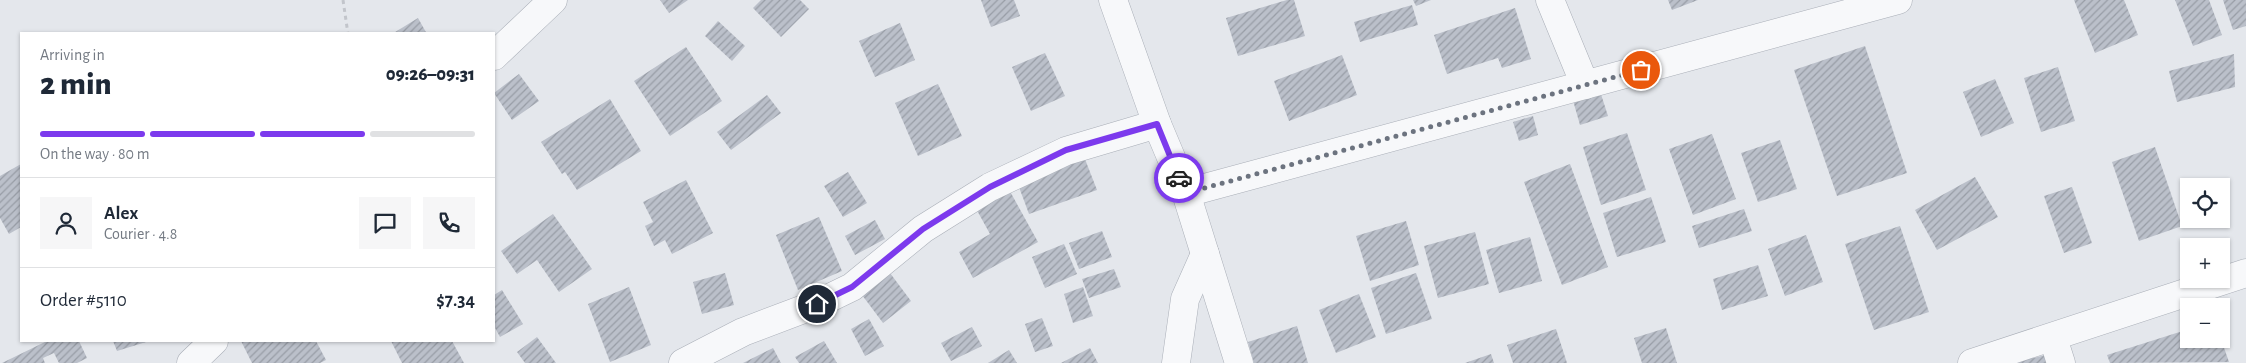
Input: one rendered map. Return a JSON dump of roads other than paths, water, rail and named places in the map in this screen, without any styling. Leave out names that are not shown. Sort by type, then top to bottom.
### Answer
[{"type":"street","points":[[495,55],[553,0]]},
{"type":"street","points":[[1112,0],[1157,124],[1186,193],[1239,363]]},
{"type":"street","points":[[1550,0],[1585,85]]},
{"type":"street","points":[[1186,193],[1898,0]]},
{"type":"street","points":[[682,363],[743,332],[817,304],[852,287],[923,229],[990,187],[1066,150],[1157,124]]},
{"type":"street","points":[[1176,363],[1185,299],[1205,254]]},
{"type":"street","points":[[1972,363],[2057,350],[2246,273]]},
{"type":"street","points":[[191,363],[213,342]]}]
